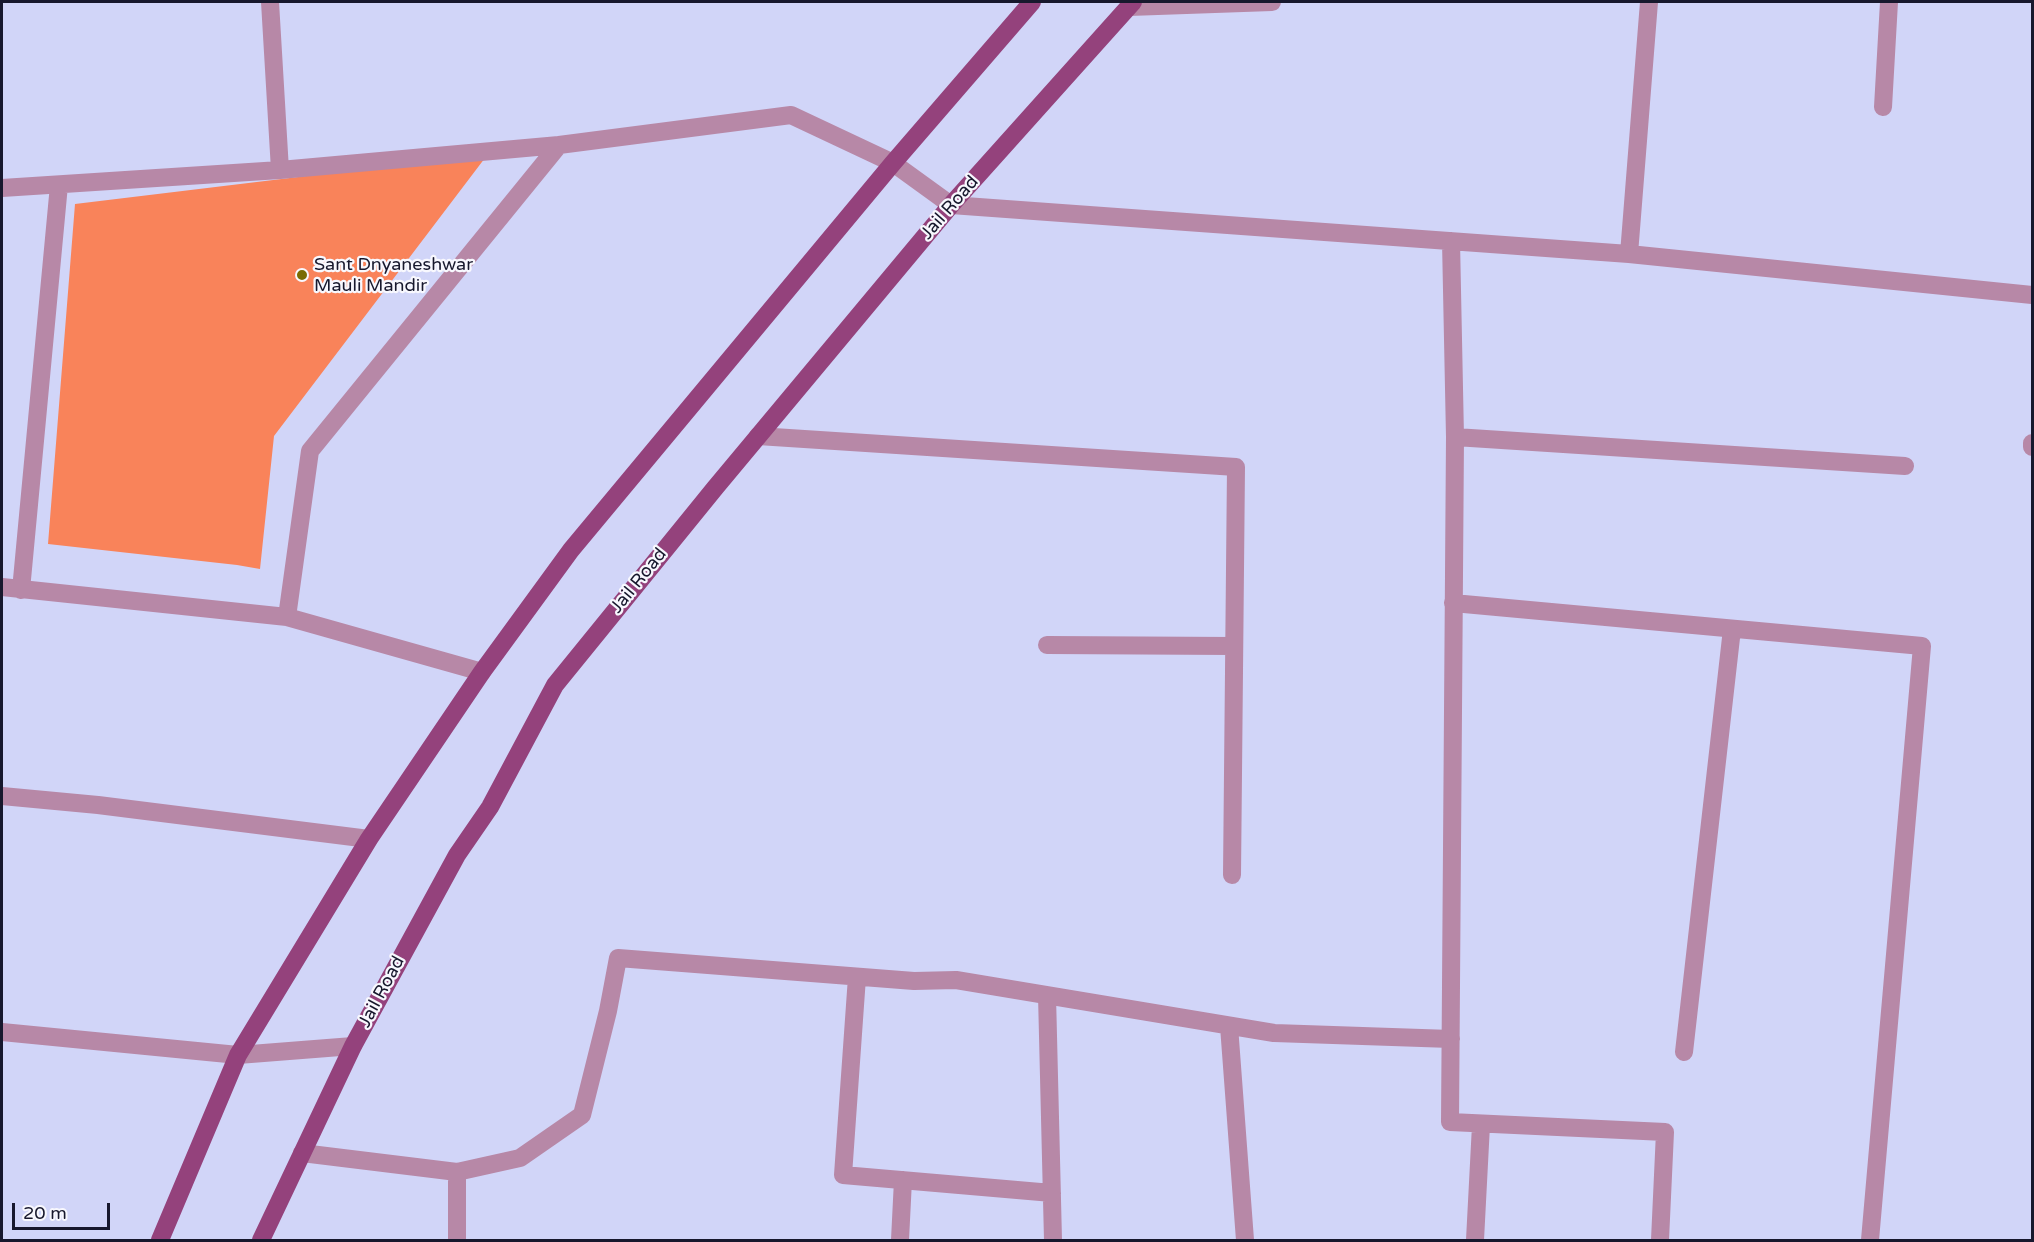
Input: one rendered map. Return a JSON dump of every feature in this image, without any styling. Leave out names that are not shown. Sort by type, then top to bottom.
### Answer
[{"type":"main road","points":[[160,1240],[238,1055],[369,839],[482,672],[571,550],[893,163],[1032,2]]},
{"type":"main road","name":"Jail Road","points":[[261,1240],[353,1046],[456,855],[490,807],[555,685],[758,436],[951,205],[1131,4]]},
{"type":"street","points":[[270,2],[280,170]]},
{"type":"street","points":[[1131,4],[1272,2]]},
{"type":"street","points":[[1629,254],[1649,2]]},
{"type":"street","points":[[1883,107],[1889,2]]},
{"type":"street","points":[[2,189],[280,170],[558,145],[791,115],[893,163],[951,205],[1629,254],[2032,295]]},
{"type":"street","points":[[287,617],[310,450],[558,145]]},
{"type":"street","points":[[21,590],[59,185]]},
{"type":"street","points":[[1451,241],[1455,437],[1450,1122],[1665,1132],[1660,1240]]},
{"type":"street","points":[[758,436],[1236,466],[1232,874]]},
{"type":"street","points":[[1455,437],[1905,466]]},
{"type":"street","points":[[2,587],[287,617],[482,672]]},
{"type":"street","points":[[1453,603],[1922,646],[1870,1240]]},
{"type":"street","points":[[1684,1052],[1732,629]]},
{"type":"street","points":[[1047,645],[1234,646]]},
{"type":"street","points":[[2,796],[98,805],[369,839]]},
{"type":"street","points":[[302,1153],[457,1172],[520,1158],[582,1115],[608,1011],[618,957],[914,981],[956,980],[1274,1033],[1451,1039]]},
{"type":"street","points":[[857,977],[843,1174],[1052,1193]]},
{"type":"street","points":[[1047,995],[1053,1240]]},
{"type":"street","points":[[1229,1026],[1245,1240]]},
{"type":"street","points":[[2,1032],[238,1055],[353,1046]]},
{"type":"street","points":[[1475,1240],[1481,1125]]},
{"type":"street","points":[[457,1172],[457,1240]]},
{"type":"street","points":[[900,1240],[903,1180]]},
{"type":"shaded area","points":[[488,154],[274,436],[260,569],[48,544],[75,204]]},
{"type":"place","name":"Sant Dnyaneshwar Mauli Mandir","points":[[302,275]]}]
